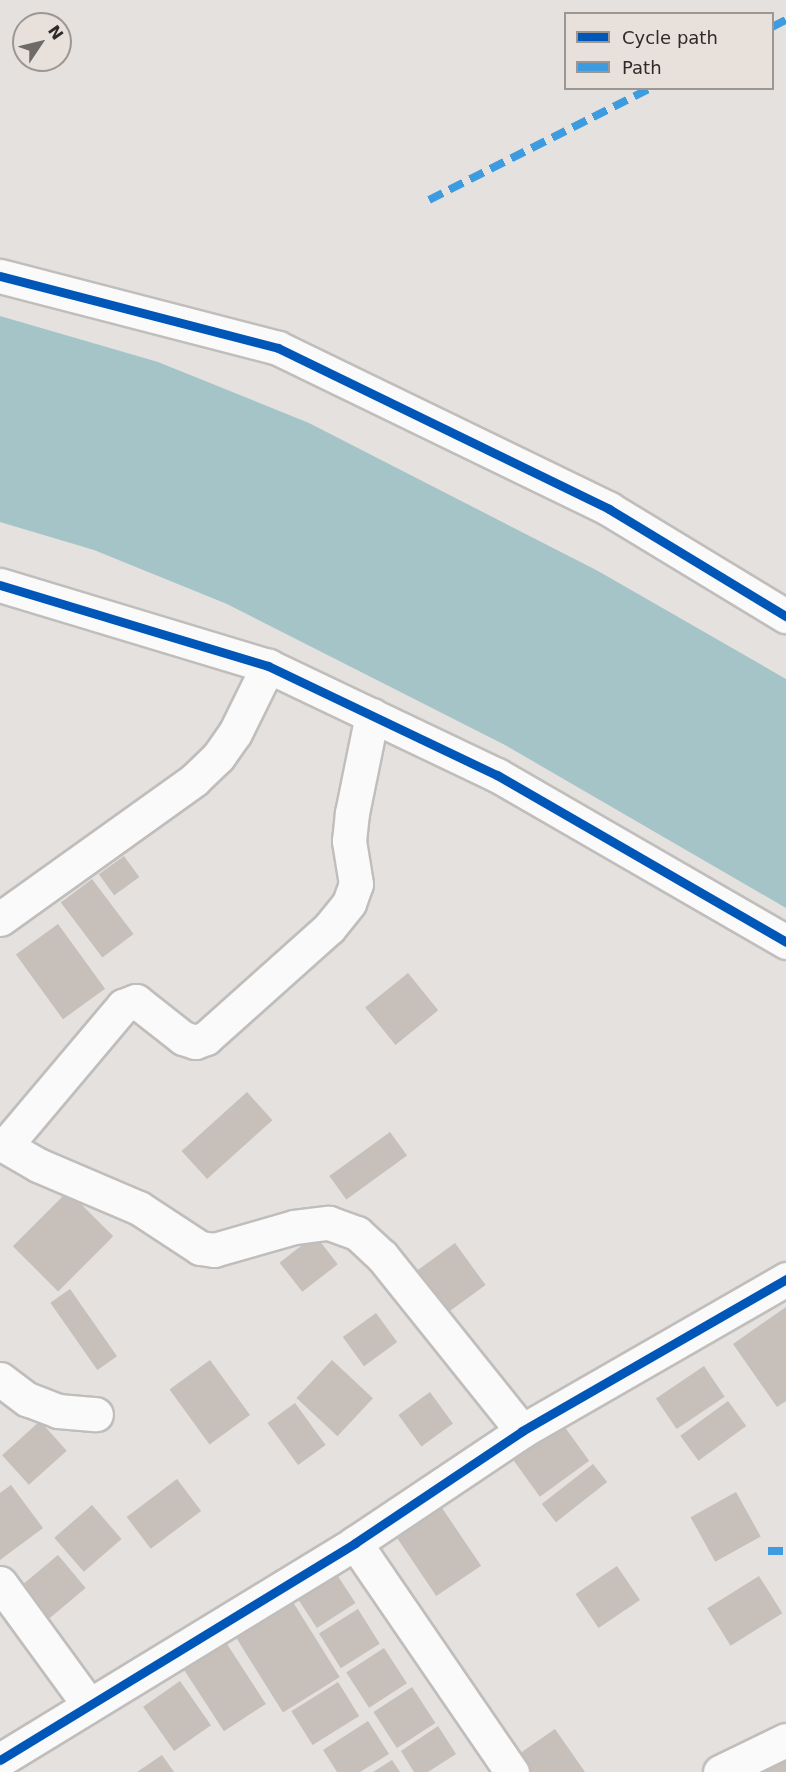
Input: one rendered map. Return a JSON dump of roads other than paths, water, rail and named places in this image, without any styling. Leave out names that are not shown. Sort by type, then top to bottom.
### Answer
[{"type":"street","points":[[0,276],[278,348],[609,509],[786,616]]},
{"type":"street","points":[[0,585],[268,666],[497,775],[786,942]]},
{"type":"street","points":[[0,919],[194,780],[218,757],[235,733],[268,666]]},
{"type":"street","points":[[372,715],[349,841],[356,884],[349,903],[329,928],[206,1038],[195,1042],[183,1038],[136,1001],[123,1006],[2,1144],[38,1165],[139,1208],[200,1248],[214,1250],[294,1227],[329,1223],[357,1233],[382,1256],[522,1431]]},
{"type":"street","points":[[0,1760],[355,1543],[522,1431],[786,1280]]},
{"type":"street","points":[[0,1379],[27,1399],[58,1411],[96,1413]]},
{"type":"street","points":[[355,1543],[513,1772]]},
{"type":"street","points":[[0,1583],[89,1705]]},
{"type":"street","points":[[720,1772],[786,1740]]},
{"type":"water","points":[[0,316],[158,362],[309,423],[598,571],[786,679],[786,908],[505,745],[227,604],[94,550],[0,522]]}]
